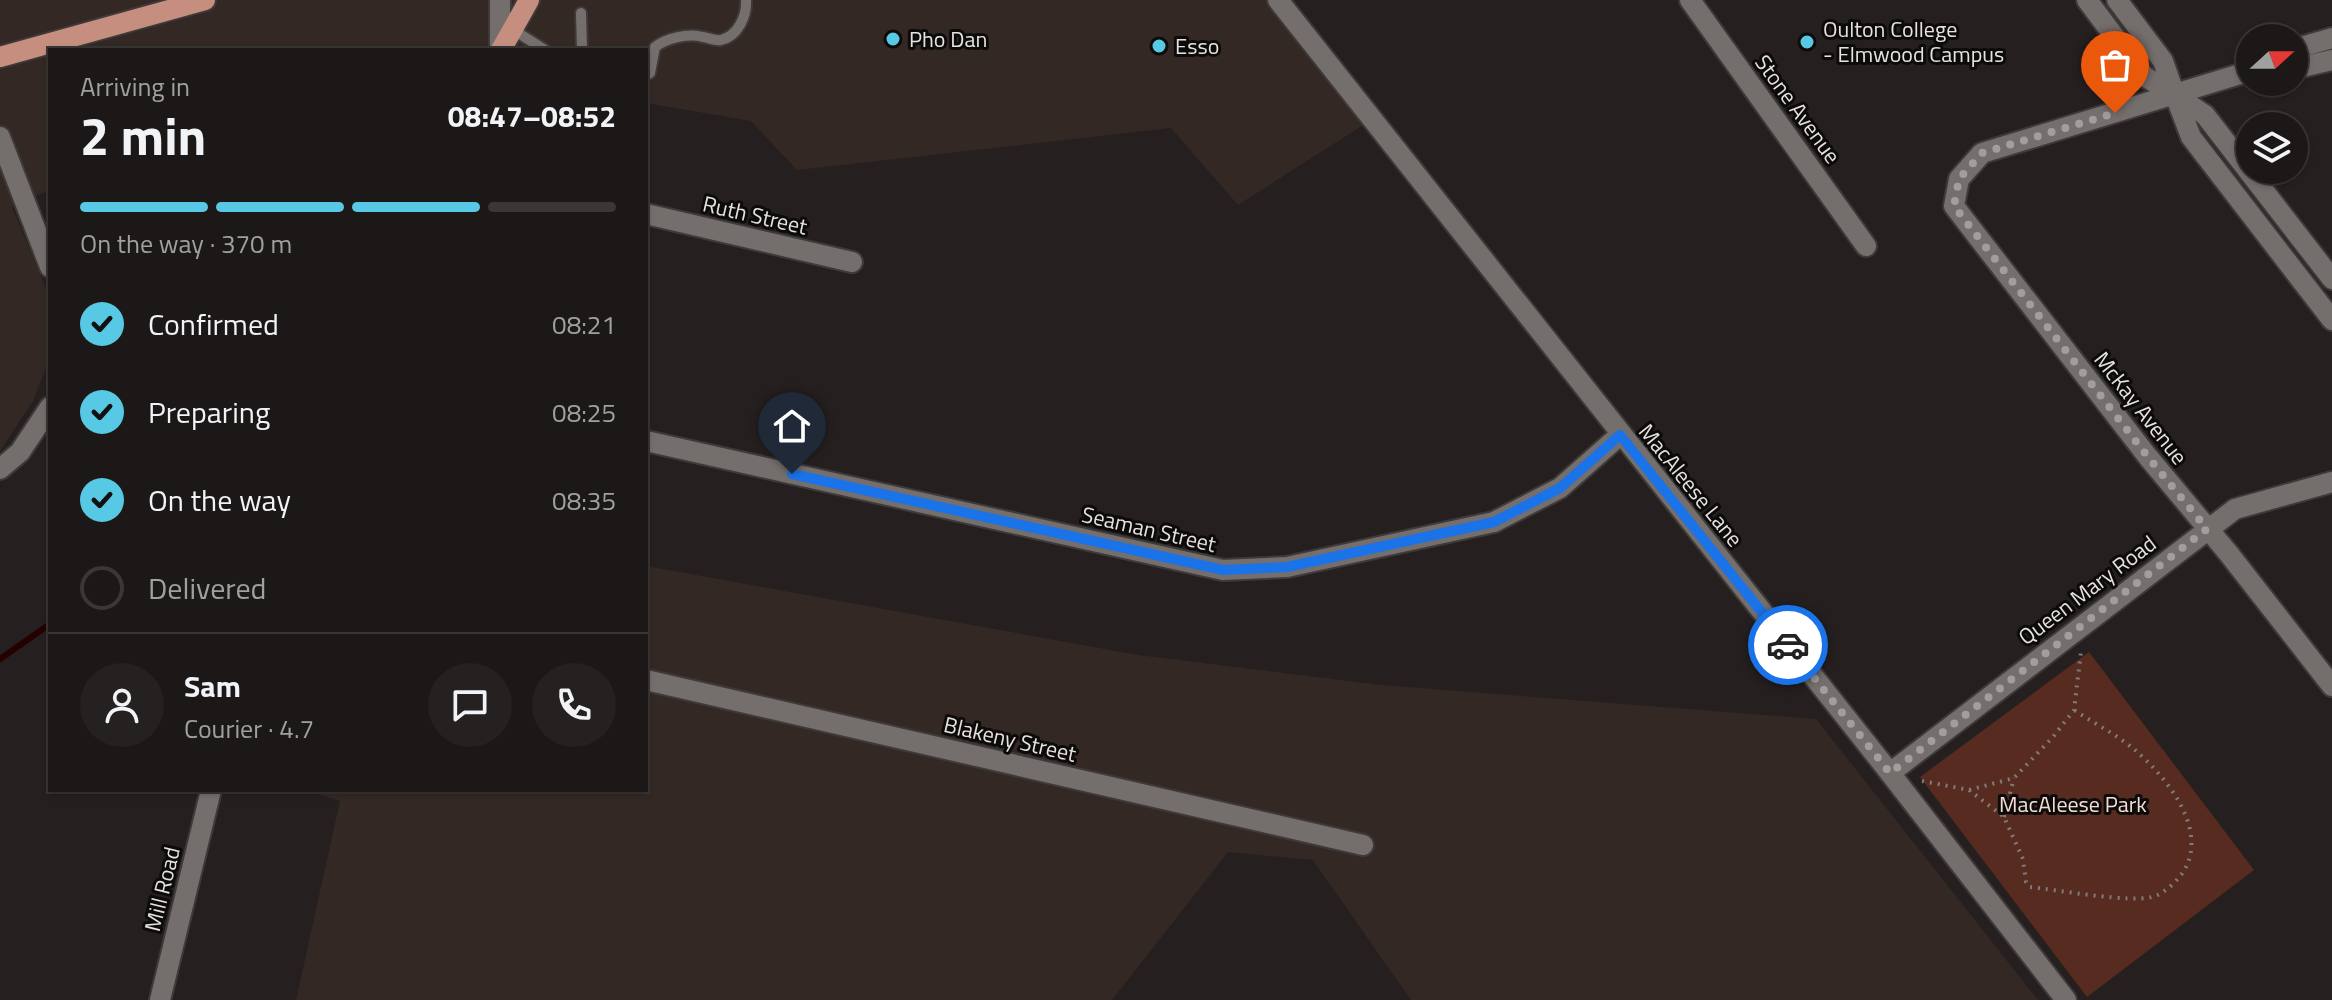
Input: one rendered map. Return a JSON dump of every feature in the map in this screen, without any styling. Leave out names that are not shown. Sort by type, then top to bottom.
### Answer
[{"type":"main road","points":[[0,57],[168,5],[205,0]]},
{"type":"main road","points":[[502,48],[529,0]]},
{"type":"street","points":[[500,0],[501,48]]},
{"type":"street","name":"MacAleese Lane","points":[[1278,0],[2066,1000]]},
{"type":"street","name":"Stone Avenue","points":[[1690,0],[1866,246]]},
{"type":"street","points":[[2087,0],[2144,76],[2205,115],[2332,279]]},
{"type":"street","points":[[2117,0],[2163,61],[2191,137],[2332,320]]},
{"type":"street","points":[[2308,45],[2332,38]]},
{"type":"street","points":[[2308,66],[2332,60]]},
{"type":"street","points":[[2175,95],[2236,75]]},
{"type":"street","name":"McKay Avenue","points":[[2175,95],[1982,153],[1959,179],[1954,206],[2148,457],[2332,686]]},
{"type":"street","points":[[0,137],[48,262]]},
{"type":"street","name":"Ruth Street","points":[[648,214],[852,262]]},
{"type":"street","points":[[0,469],[20,452],[48,410]]},
{"type":"street","name":"Seaman Street","points":[[648,441],[1223,570],[1287,567],[1494,522],[1560,488],[1620,435]]},
{"type":"street","name":"Queen Mary Road","points":[[1890,773],[2235,509],[2332,482]]},
{"type":"street","name":"Blakeny Street","points":[[648,680],[1363,845]]},
{"type":"street","name":"Mill Road","points":[[160,1000],[211,792]]},
{"type":"lane","points":[[648,71],[655,47],[665,40],[700,35],[714,40],[724,39],[735,32],[747,9],[746,0]]},
{"type":"lane","points":[[581,13],[582,48]]},
{"type":"lane","points":[[512,29],[542,48]]},
{"type":"path","points":[[2004,817],[2014,778],[2074,710],[2081,654],[2073,631]]},
{"type":"path","points":[[1969,790],[2004,817],[2023,859],[2026,882],[2030,887],[2130,898],[2153,897],[2170,886],[2185,870],[2191,856],[2193,839],[2187,818],[2173,793],[2135,750],[2074,710]]},
{"type":"path","points":[[1903,791],[1917,780],[1969,790],[2014,778]]},
{"type":"shaded area","points":[[0,0],[1266,0],[1368,122],[1238,205],[1171,128],[797,170],[751,121],[648,103],[648,48],[48,48],[48,191],[12,207],[48,293],[48,363],[33,401],[0,451]]},
{"type":"shaded area","points":[[648,566],[1138,655],[1381,685],[1816,719],[2038,1000],[1411,1000],[1313,860],[1228,852],[1112,1000],[296,1000],[340,801],[311,792],[648,792]]},
{"type":"green space","name":"MacAleese Park","points":[[2089,652],[2254,870],[2087,997],[1920,777]]},
{"type":"waterway","points":[[0,659],[48,625]]},
{"type":"way so far","points":[[1788,645],[1890,773],[2207,529],[1954,206],[1959,179],[1982,153],[2115,113]]},
{"type":"place","name":"Pho Dan","points":[[893,39]]},
{"type":"place","name":"Oulton College - Elmwood Campus","points":[[1807,42]]},
{"type":"place","name":"Esso","points":[[1159,46]]},
{"type":"route","points":[[792,474],[1223,570],[1287,567],[1494,522],[1560,488],[1620,435],[1788,645]]}]
